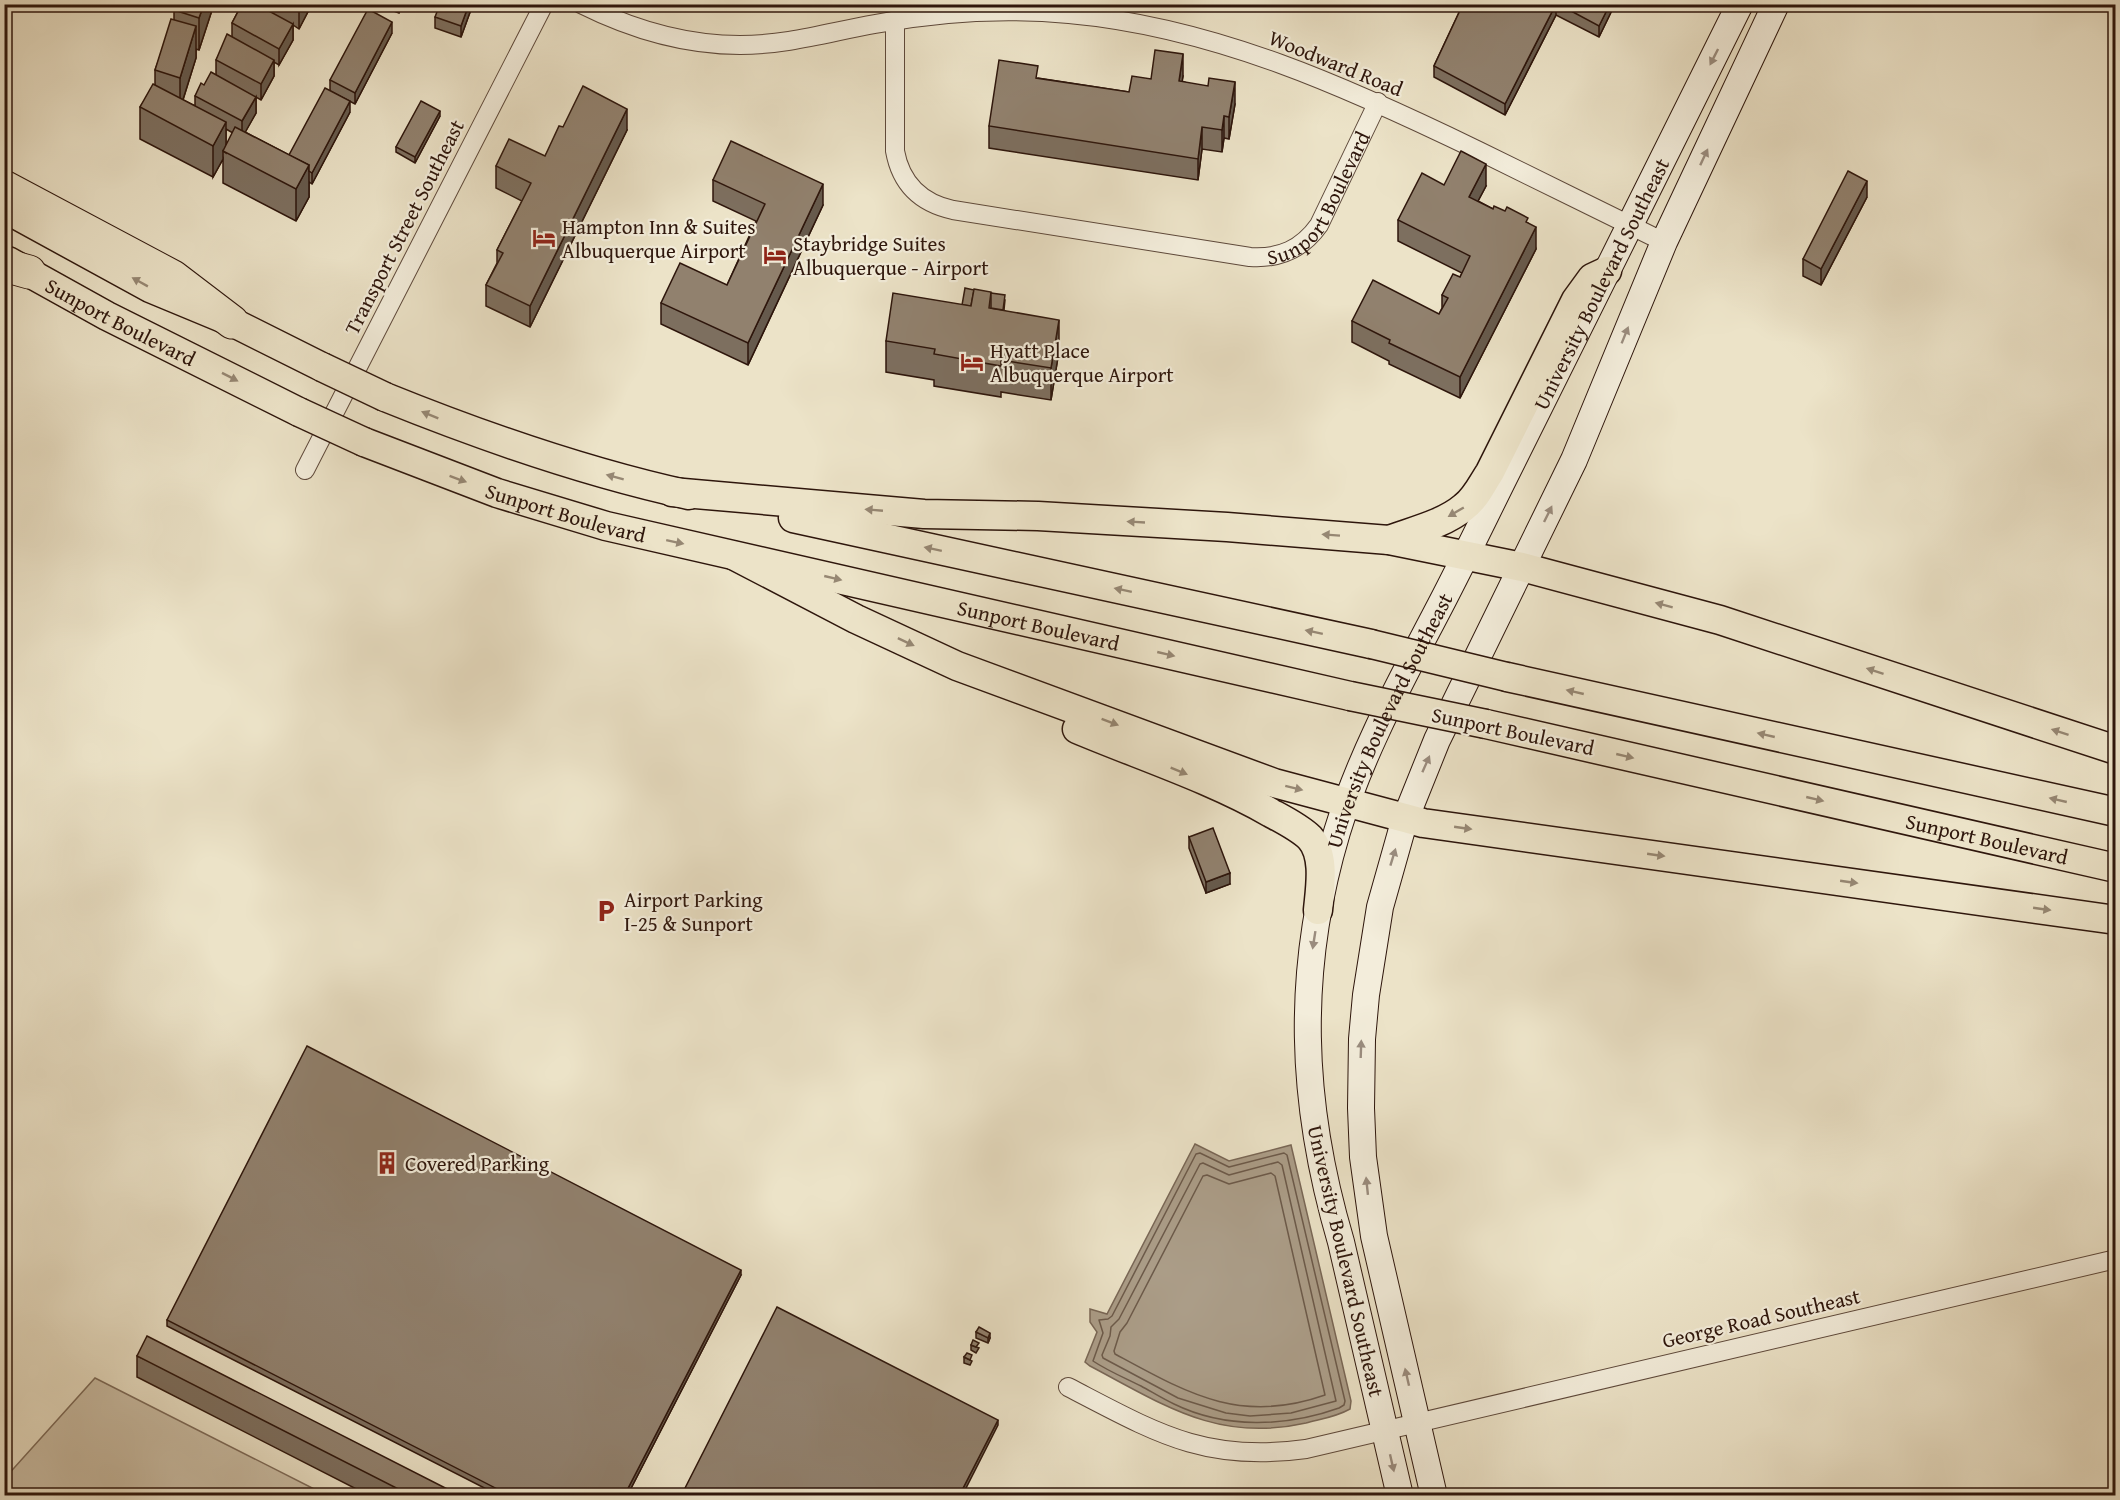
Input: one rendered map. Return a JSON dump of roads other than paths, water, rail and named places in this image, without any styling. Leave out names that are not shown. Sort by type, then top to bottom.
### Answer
[{"type":"highway","points":[[4,187],[172,277],[232,322]]},
{"type":"main road","name":"University Boulevard Southeast","points":[[1400,1496],[1341,1242],[1329,1201],[1312,1117],[1308,1075],[1307,1011],[1318,909],[1337,831],[1383,719],[1467,556],[1740,4]]},
{"type":"main road","name":"University Boulevard Southeast","points":[[1434,1496],[1374,1236],[1363,1157],[1362,1039],[1372,951],[1391,864],[1406,818],[1437,740],[1574,460],[1664,242],[1776,4]]},
{"type":"main road","name":"Sunport Boulevard","points":[[4,208],[150,288],[232,322],[321,368],[385,397],[446,422],[536,453],[672,492],[1371,644],[1508,677],[2115,812]]},
{"type":"main road","name":"Sunport Boulevard","points":[[13,266],[107,316],[364,442],[444,474],[551,511],[735,556],[2115,868]]},
{"type":"main road","points":[[1389,540],[1450,516],[1464,508],[1475,496],[1490,472],[1576,300],[1592,278],[1607,271]]},
{"type":"main road","points":[[672,492],[924,514],[1038,516],[1227,527],[1389,540],[1522,567],[1720,621],[2115,750]]},
{"type":"main road","points":[[735,556],[856,619],[957,666],[1274,783],[1424,823],[2115,920]]},
{"type":"main road","points":[[957,666],[1006,700],[1247,799],[1287,822],[1311,839],[1317,853],[1321,867],[1318,909]]},
{"type":"street","name":"Transport Street Southeast","points":[[305,470],[544,4]]},
{"type":"street","name":"Woodward Road","points":[[581,4],[624,24],[657,34],[709,44],[740,45],[800,40],[895,20],[940,14],[1017,11],[1070,14],[1123,21],[1174,32],[1273,60],[1378,102],[1664,242]]},
{"type":"street","name":"Sunport Boulevard","points":[[895,20],[895,151],[897,163],[908,184],[917,194],[934,205],[953,210],[1250,257],[1274,257],[1305,242],[1319,225],[1378,102]]},
{"type":"street","name":"George Road Southeast","points":[[1068,1387],[1159,1433],[1201,1447],[1226,1452],[1280,1453],[1418,1423],[2115,1259]]},
{"type":"water","points":[[1195,1144],[1229,1161],[1291,1145],[1351,1401],[1350,1409],[1323,1419],[1274,1428],[1246,1428],[1218,1424],[1193,1417],[1168,1406],[1085,1362],[1097,1332],[1090,1322],[1090,1309],[1107,1314]]},
{"type":"place","name":"Hampton Inn & Suites Albuquerque Airport","points":[[544,238]]},
{"type":"place","name":"Staybridge Suites Albuquerque - Airport","points":[[775,255]]},
{"type":"place","name":"Hyatt Place Albuquerque Airport","points":[[972,362]]},
{"type":"place","name":"Airport Parking I-25 & Sunport","points":[[606,911]]},
{"type":"place","name":"Covered Parking","points":[[387,1163]]}]
